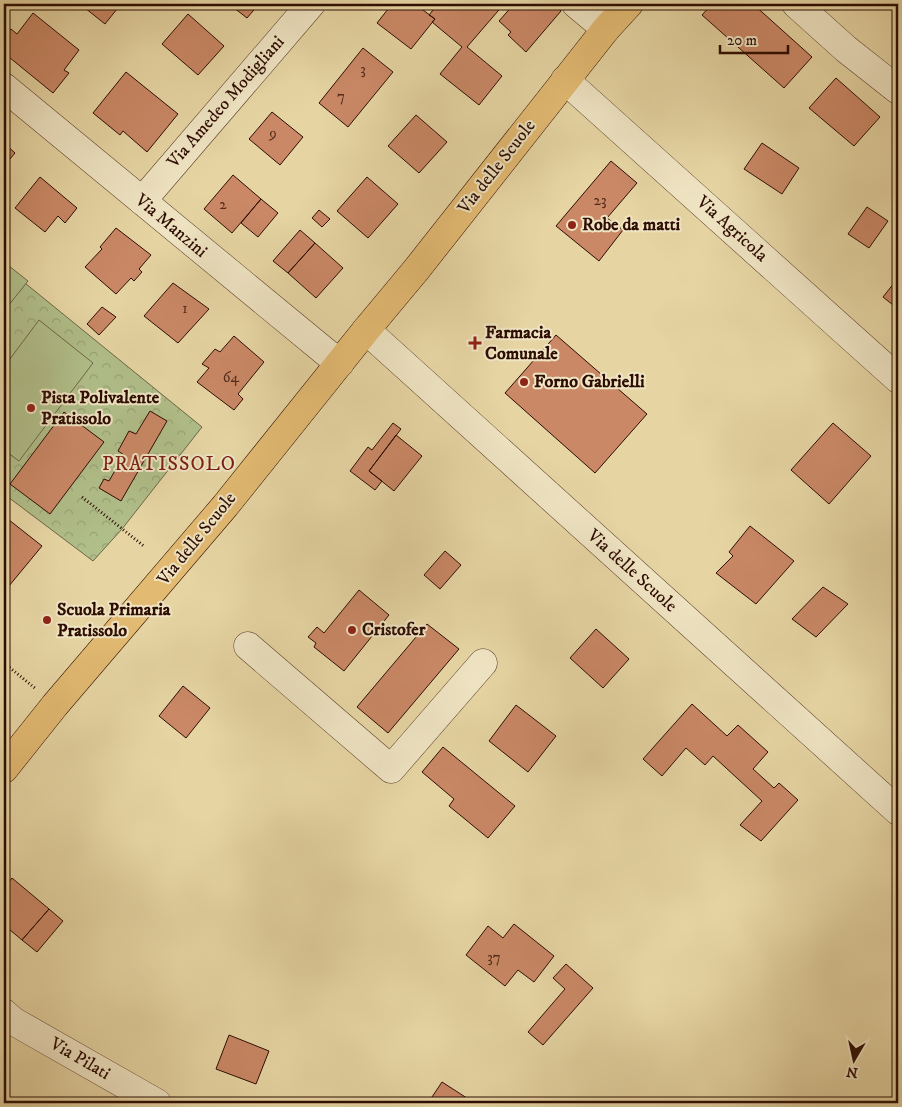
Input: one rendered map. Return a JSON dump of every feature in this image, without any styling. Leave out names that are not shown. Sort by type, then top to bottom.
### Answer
[{"type":"main road","name":"Via delle Scuole","points":[[4,769],[55,705],[219,513],[416,270],[606,29],[629,4]]},
{"type":"street","name":"Via Amedeo Modigliani","points":[[142,201],[311,4]]},
{"type":"street","points":[[576,4],[606,29]]},
{"type":"street","points":[[796,4],[846,49],[898,90]]},
{"type":"street","name":"Via Agricola","points":[[565,80],[898,379]]},
{"type":"street","name":"Via Manzini","points":[[4,87],[340,363]]},
{"type":"street","name":"Via delle Scuole","points":[[366,330],[898,812]]},
{"type":"street","points":[[248,646],[391,769],[483,663]]},
{"type":"street","name":"Via Pilati","points":[[4,1013],[13,1021],[157,1103]]},
{"type":"path","points":[[82,497],[145,547]]},
{"type":"path","points":[[4,663],[40,693]]},
{"type":"green space","points":[[4,262],[28,281],[4,311]]},
{"type":"green space","points":[[4,266],[202,427],[122,529],[93,561],[4,494]]},
{"type":"green space","name":"Pista Polivalente Pratissolo","points":[[39,320],[93,363],[19,461],[4,450],[4,367]]},
{"type":"building","points":[[80,4],[121,4],[105,24]]},
{"type":"building","points":[[229,4],[259,4],[247,18]]},
{"type":"building","points":[[392,4],[415,4],[435,19],[411,49],[377,23]]},
{"type":"building","points":[[438,4],[443,4],[451,10],[457,4],[504,4],[467,47],[502,76],[479,105],[440,74],[462,47],[432,22],[435,19],[429,15]]},
{"type":"building","points":[[514,4],[553,4],[561,11],[526,52],[508,35],[511,32],[499,21]]},
{"type":"building","points":[[712,4],[753,4],[812,57],[784,88],[702,15]]},
{"type":"building","points":[[33,13],[79,50],[64,70],[69,73],[53,93],[4,53],[4,38],[11,29],[17,34]]},
{"type":"building","points":[[188,14],[224,46],[198,75],[162,44]]},
{"type":"building","points":[[363,48],[393,72],[348,127],[319,103]]},
{"type":"building","points":[[126,72],[178,114],[147,152],[123,131],[120,135],[93,113]]},
{"type":"building","points":[[836,78],[880,117],[854,146],[809,108]]},
{"type":"building","points":[[272,112],[303,137],[280,165],[249,139]]},
{"type":"building","points":[[416,115],[447,142],[419,173],[388,146]]},
{"type":"building","points":[[4,143],[15,153],[4,166]]},
{"type":"building","points":[[762,143],[799,168],[782,194],[744,169]]},
{"type":"building","points":[[611,161],[637,183],[607,218],[623,230],[599,261],[556,226]]},
{"type":"building","points":[[233,175],[261,199],[232,233],[204,209]]},
{"type":"building","points":[[40,177],[77,208],[65,223],[58,216],[45,232],[15,208]]},
{"type":"building","points":[[367,177],[398,204],[368,238],[337,211]]},
{"type":"building","points":[[261,199],[278,213],[258,237],[241,223]]},
{"type":"building","points":[[867,207],[888,221],[869,248],[848,234]]},
{"type":"building","points":[[319,210],[330,219],[322,227],[312,218]]},
{"type":"building","points":[[116,228],[151,255],[139,269],[142,272],[134,281],[131,278],[116,294],[85,267],[102,249],[100,247]]},
{"type":"building","points":[[300,230],[315,243],[288,273],[273,261]]},
{"type":"building","points":[[315,243],[343,268],[316,298],[288,273]]},
{"type":"building","points":[[898,278],[898,309],[883,297]]},
{"type":"building","points":[[173,283],[209,309],[178,343],[144,316]]},
{"type":"building","points":[[102,307],[116,317],[99,335],[87,324]]},
{"type":"building","points":[[556,335],[647,414],[595,473],[505,393]]},
{"type":"building","points":[[234,336],[264,362],[238,394],[243,399],[234,410],[197,382],[209,368],[202,364],[215,349],[220,352]]},
{"type":"building","points":[[150,411],[167,421],[121,501],[99,488],[104,479],[109,481],[124,455],[118,451],[129,431],[136,434]]},
{"type":"building","points":[[64,412],[104,442],[50,514],[10,484]]},
{"type":"building","points":[[393,423],[401,429],[369,471],[382,481],[375,490],[350,471],[368,447],[372,450]]},
{"type":"building","points":[[833,423],[871,456],[829,504],[791,470]]},
{"type":"building","points":[[396,435],[422,456],[394,491],[369,471]]},
{"type":"building","points":[[4,516],[42,546],[4,592]]},
{"type":"building","points":[[750,526],[794,561],[756,604],[716,573],[733,556],[729,552]]},
{"type":"building","points":[[445,551],[461,565],[440,589],[424,575]]},
{"type":"building","points":[[823,587],[848,604],[816,637],[792,619]]},
{"type":"building","name":"Cristofer","points":[[359,590],[389,615],[344,671],[314,647],[316,643],[308,637],[317,627],[324,633]]},
{"type":"building","points":[[427,624],[459,649],[388,733],[357,707]]},
{"type":"building","points":[[596,629],[629,659],[603,688],[570,658]]},
{"type":"building","points":[[183,686],[210,708],[186,738],[159,716]]},
{"type":"building","points":[[692,704],[727,736],[738,725],[768,752],[753,769],[774,788],[779,783],[798,800],[761,841],[740,825],[762,801],[713,756],[705,765],[686,748],[662,776],[643,759]]},
{"type":"building","points":[[516,705],[556,736],[528,772],[489,741]]},
{"type":"building","points":[[443,747],[515,806],[488,838],[449,806],[454,799],[422,772]]},
{"type":"building","points":[[12,878],[49,909],[22,940],[4,925],[4,888]]},
{"type":"building","points":[[49,909],[63,921],[37,952],[22,940]]},
{"type":"building","points":[[514,924],[554,956],[534,982],[518,970],[505,986],[466,955],[488,926],[503,938]]},
{"type":"building","points":[[566,964],[593,988],[543,1045],[528,1032],[565,989],[553,978]]},
{"type":"building","points":[[229,1035],[269,1051],[256,1084],[216,1069]]},
{"type":"building","points":[[442,1082],[473,1102],[436,1103],[430,1100]]},
{"type":"place","name":"Robe da matti","points":[[572,225]]},
{"type":"place","name":"Farmacia Comunale","points":[[475,343]]},
{"type":"place","name":"Forno Gabrielli","points":[[524,382]]},
{"type":"place","name":"Pista Polivalente Pratissolo","points":[[31,408]]},
{"type":"place","name":"Scuola Primaria Pratissolo","points":[[47,620]]},
{"type":"place","name":"Cristofer","points":[[352,630]]},
{"type":"district","name":"PRATISSOLO","points":[[169,464]]}]
